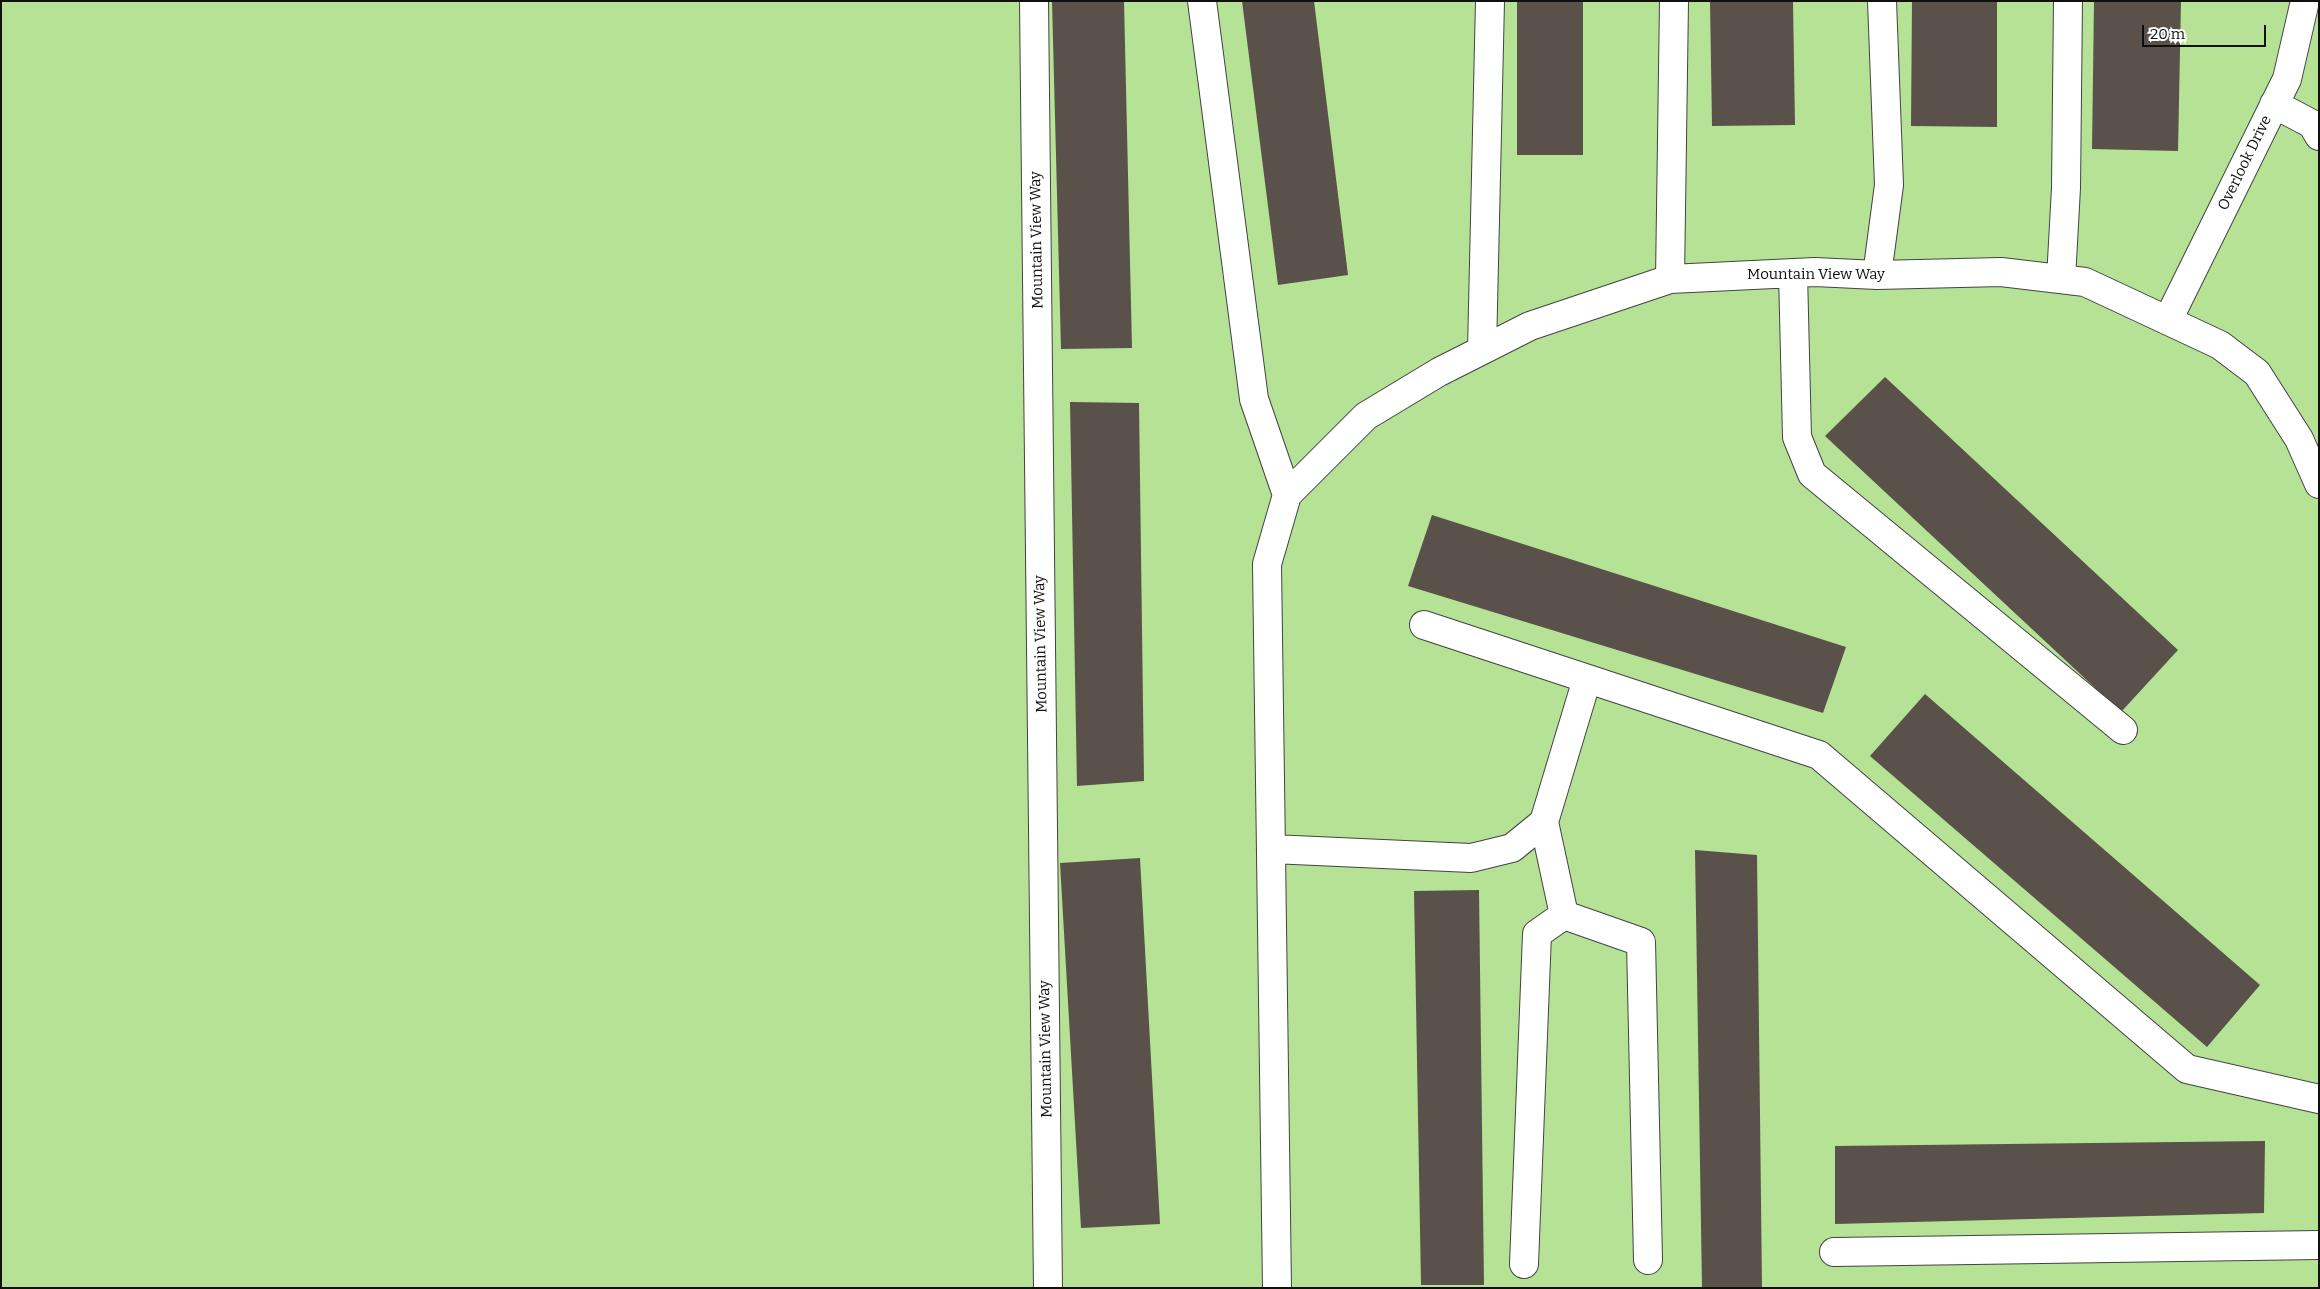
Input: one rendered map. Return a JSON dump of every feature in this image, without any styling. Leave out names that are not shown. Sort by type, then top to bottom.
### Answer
[{"type":"street","name":"Mountain View Way","points":[[1034,1],[1048,1288]]},
{"type":"street","points":[[1202,1],[1254,399],[1288,495]]},
{"type":"street","points":[[1482,350],[1490,1]]},
{"type":"street","points":[[1670,279],[1674,1]]},
{"type":"street","points":[[1877,275],[1889,185],[1882,1]]},
{"type":"street","points":[[2061,279],[2066,188],[2068,1]]},
{"type":"street","name":"Overlook Drive","points":[[2168,320],[2287,79],[2305,1]]},
{"type":"street","points":[[2274,104],[2312,124],[2319,136]]},
{"type":"street","name":"Mountain View Way","points":[[1277,1288],[1267,564],[1288,495],[1366,416],[1439,372],[1530,326],[1670,279],[1793,273],[1877,275],[2001,272],[2084,282],[2220,345],[2257,373],[2299,439],[2319,484]]},
{"type":"street","points":[[1793,273],[1797,437],[1812,474],[2123,730]]},
{"type":"street","points":[[1424,624],[1819,755],[2187,1069],[2319,1099]]},
{"type":"street","points":[[1564,915],[1544,822],[1587,679]]},
{"type":"street","points":[[1272,849],[1471,858],[1512,848],[1544,822]]},
{"type":"street","points":[[1564,915],[1641,942],[1648,1260]]},
{"type":"street","points":[[1524,1264],[1538,934],[1564,915]]},
{"type":"street","points":[[1834,1252],[2319,1245]]},
{"type":"green space","points":[[1,1],[2319,1],[2319,1288],[1,1288]]},
{"type":"building","points":[[1052,1],[1124,1],[1132,348],[1061,349]]},
{"type":"building","points":[[1242,1],[1314,1],[1348,275],[1278,285]]},
{"type":"building","points":[[1517,1],[1583,1],[1583,155],[1517,155]]},
{"type":"building","points":[[1710,1],[1793,1],[1795,125],[1712,126]]},
{"type":"building","points":[[1912,1],[1997,1],[1997,127],[1911,126]]},
{"type":"building","points":[[2094,1],[2181,1],[2178,151],[2092,149]]},
{"type":"building","points":[[1885,377],[2178,650],[2121,712],[1825,436]]},
{"type":"building","points":[[1070,402],[1139,403],[1144,781],[1077,786]]},
{"type":"building","points":[[1432,515],[1846,647],[1823,713],[1408,586]]},
{"type":"building","points":[[1925,694],[2260,985],[2207,1047],[1870,756]]},
{"type":"building","points":[[1695,850],[1757,855],[1762,1288],[1702,1288]]},
{"type":"building","points":[[1140,858],[1160,1224],[1081,1228],[1060,863]]},
{"type":"building","points":[[1479,890],[1484,1285],[1421,1285],[1414,891]]},
{"type":"building","points":[[2265,1141],[2264,1213],[1835,1224],[1835,1146]]}]
